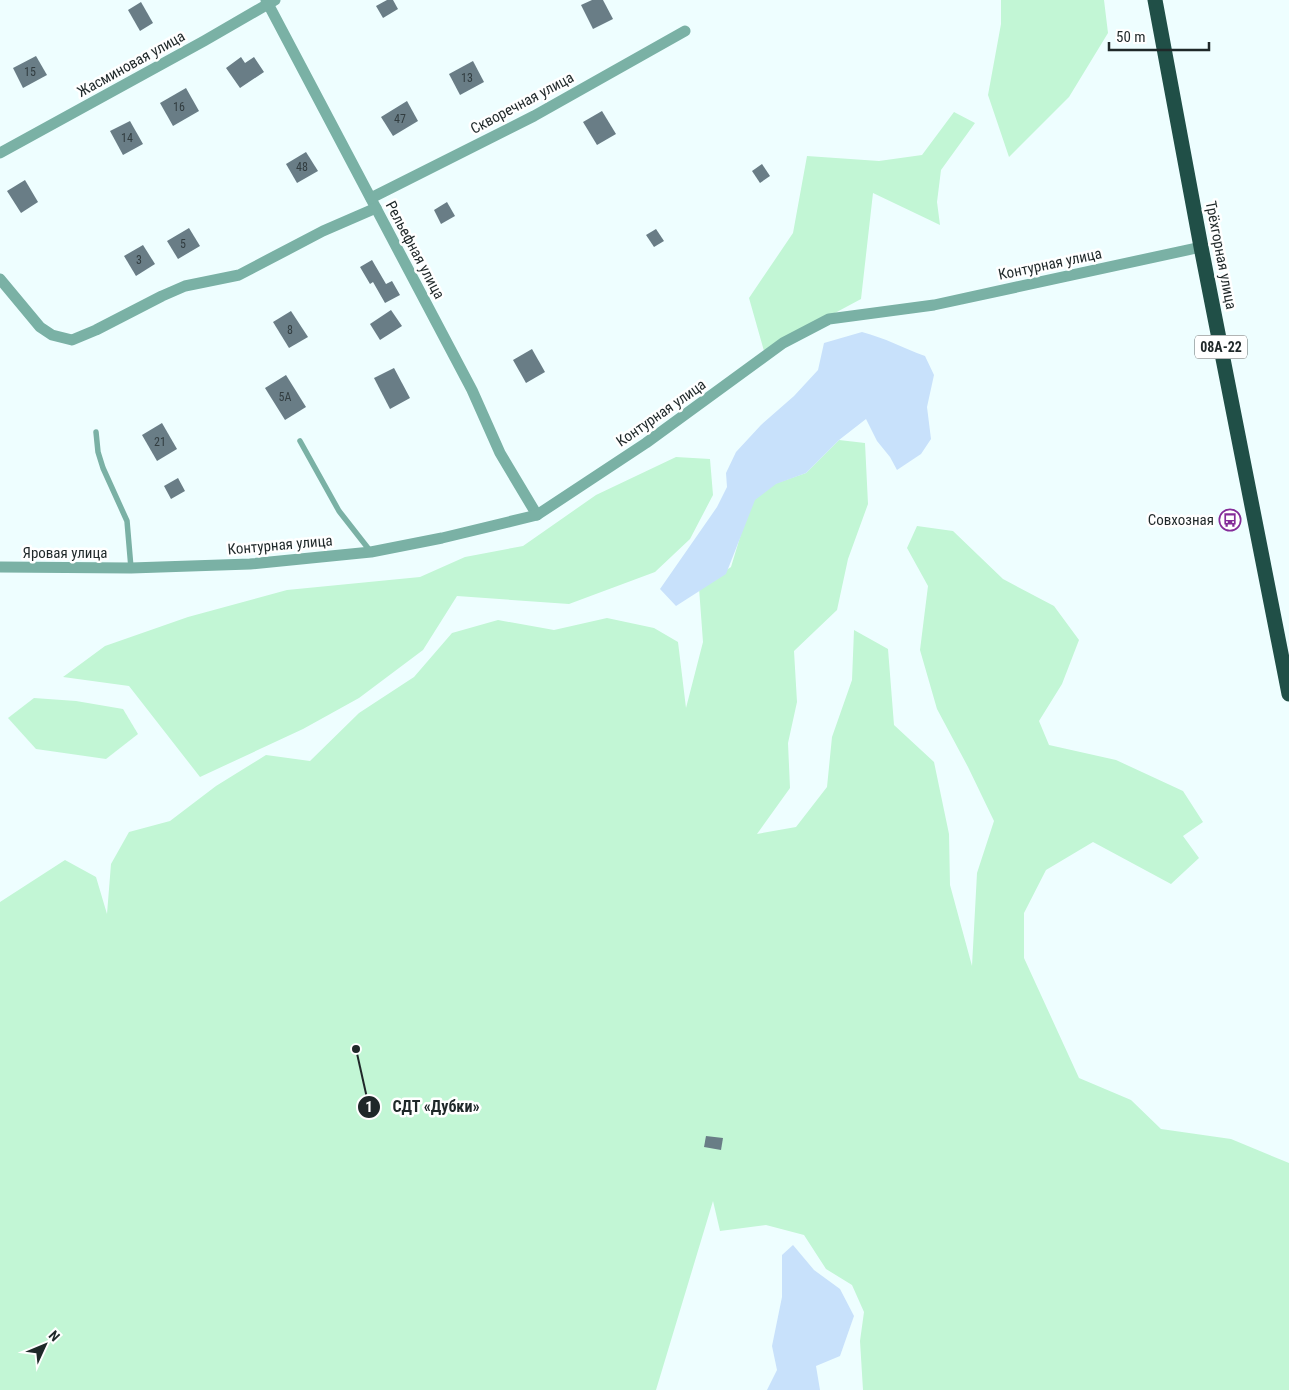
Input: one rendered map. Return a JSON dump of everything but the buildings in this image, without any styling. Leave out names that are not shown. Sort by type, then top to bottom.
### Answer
[{"type":"highway","name":"Трёхгорная улица","points":[[1155,0],[1201,247],[1289,694]]},
{"type":"street","name":"Жасминовая улица","points":[[0,153],[204,41],[269,1]]},
{"type":"street","name":"Рельефная улица","points":[[269,1],[472,390],[500,453],[537,515]]},
{"type":"street","name":"Скворечная улица","points":[[371,198],[534,116],[685,31]]},
{"type":"street","points":[[0,280],[40,327],[52,335],[72,340],[185,286],[239,275],[323,230],[376,208]]},
{"type":"street","name":"Контурная улица","points":[[131,568],[250,564],[371,552],[442,538],[537,515],[646,443],[783,342],[829,319],[934,305],[1201,247]]},
{"type":"street","name":"Яровая улица","points":[[0,567],[131,568]]},
{"type":"lane","points":[[96,432],[98,452],[103,468],[127,521],[131,568]]},
{"type":"lane","points":[[300,441],[338,511],[371,552]]},
{"type":"green space","points":[[1001,0],[1104,0],[1108,33],[1069,97],[1009,157],[988,95],[1001,24]]},
{"type":"green space","points":[[954,112],[975,123],[941,170],[937,202],[940,225],[873,193],[861,299],[764,351],[749,298],[793,233],[807,156],[879,161],[922,155]]},
{"type":"green space","points":[[839,440],[865,443],[868,504],[848,559],[837,610],[794,651],[797,702],[788,743],[790,788],[757,834],[796,827],[827,787],[832,737],[852,680],[854,630],[888,649],[894,725],[934,762],[949,834],[950,885],[972,966],[977,873],[994,821],[937,709],[920,650],[928,586],[907,548],[917,526],[953,531],[1003,579],[1054,606],[1079,640],[1062,684],[1039,721],[1049,745],[1116,760],[1183,791],[1203,822],[1183,836],[1199,858],[1171,884],[1093,842],[1046,870],[1024,913],[1024,958],[1079,1078],[1131,1100],[1161,1129],[1231,1139],[1289,1163],[1289,1390],[863,1390],[860,1341],[864,1312],[852,1285],[826,1269],[804,1235],[766,1225],[720,1231],[713,1201],[656,1390],[0,1390],[0,902],[65,860],[96,877],[107,914],[111,864],[129,832],[170,821],[216,786],[266,755],[310,761],[359,713],[414,677],[452,633],[498,620],[554,630],[607,618],[654,628],[678,642],[686,708],[703,642],[699,588],[731,567],[754,491],[806,473]]},
{"type":"green space","points":[[676,457],[710,459],[713,495],[690,539],[655,572],[569,604],[457,596],[423,650],[359,698],[303,729],[200,777],[129,686],[63,677],[105,646],[188,617],[287,590],[420,577],[465,557],[523,546],[596,495]]},
{"type":"green space","points":[[34,698],[76,701],[123,709],[138,734],[106,759],[36,749],[8,718]]},
{"type":"water","points":[[862,332],[925,356],[934,375],[927,407],[931,439],[921,454],[897,470],[890,457],[877,441],[866,419],[839,440],[806,473],[776,484],[755,500],[726,574],[676,606],[660,589],[717,507],[727,487],[726,473],[736,452],[818,370],[824,343]]},
{"type":"water","points":[[793,1245],[814,1270],[840,1289],[854,1316],[840,1356],[816,1366],[820,1390],[767,1390],[777,1370],[772,1346],[782,1297],[782,1255]]},
{"type":"place","name":"Совхозная","points":[[1230,520]]},
{"type":"place","name":"СДТ «Дубки»","points":[[356,1049]]}]
